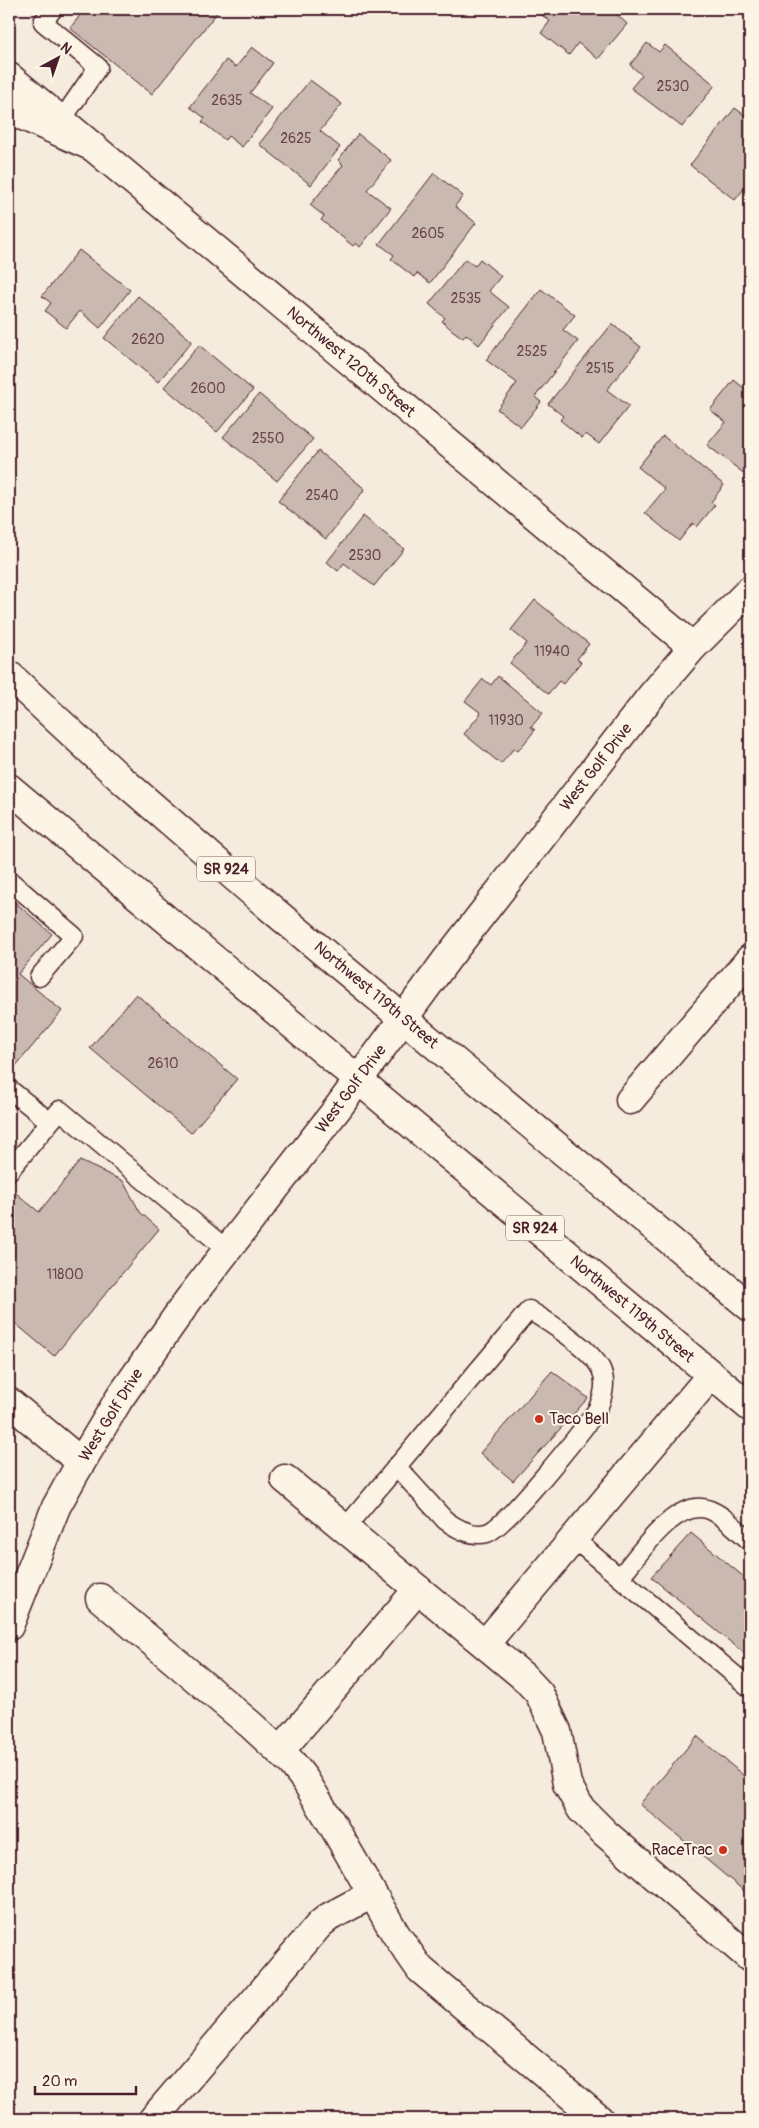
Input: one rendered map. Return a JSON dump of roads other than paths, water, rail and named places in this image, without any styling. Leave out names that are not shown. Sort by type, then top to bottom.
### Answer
[{"type":"main road","name":"Northwest 120th Street","points":[[9,77],[694,647]]},
{"type":"main road","points":[[9,114],[23,116],[91,146]]},
{"type":"main road","name":"West Golf Drive","points":[[9,1626],[56,1507],[81,1462],[146,1360],[226,1249],[358,1081],[404,1018],[652,695],[694,647],[750,590]]},
{"type":"main road","name":"Northwest 119th Street","points":[[9,675],[120,778],[750,1307]]},
{"type":"main road","name":"Northwest 119th Street","points":[[10,792],[750,1407]]},
{"type":"main road","points":[[630,1100],[750,961]]},
{"type":"main road","points":[[485,1644],[711,1375]]},
{"type":"main road","points":[[9,1402],[81,1462]]},
{"type":"main road","points":[[285,1479],[524,1677],[539,1693],[557,1731],[567,1784],[581,1809],[591,1821],[750,1958]]},
{"type":"main road","points":[[280,1751],[418,1589]]},
{"type":"main road","points":[[100,1598],[280,1751],[305,1780],[399,1940],[420,1969],[599,2119]]},
{"type":"main road","points":[[153,2119],[310,1935],[329,1917],[372,1894]]},
{"type":"lane","points":[[53,9],[43,22],[98,67],[61,121]]},
{"type":"lane","points":[[9,880],[74,936],[39,977]]},
{"type":"lane","points":[[9,1089],[50,1122]]},
{"type":"lane","points":[[9,1170],[60,1110],[226,1249]]},
{"type":"lane","points":[[345,1528],[396,1466],[529,1310],[559,1328],[595,1361],[602,1371],[604,1393],[597,1410],[514,1510],[502,1523],[488,1533],[475,1534],[462,1531],[445,1520],[396,1466]]},
{"type":"lane","points":[[620,1578],[672,1518],[684,1510],[696,1508],[710,1510],[750,1541]]},
{"type":"lane","points":[[573,1538],[750,1688]]},
{"type":"place","name":"Taco Bell","points":[[539,1419]]},
{"type":"place","name":"RaceTrac","points":[[723,1850]]}]
